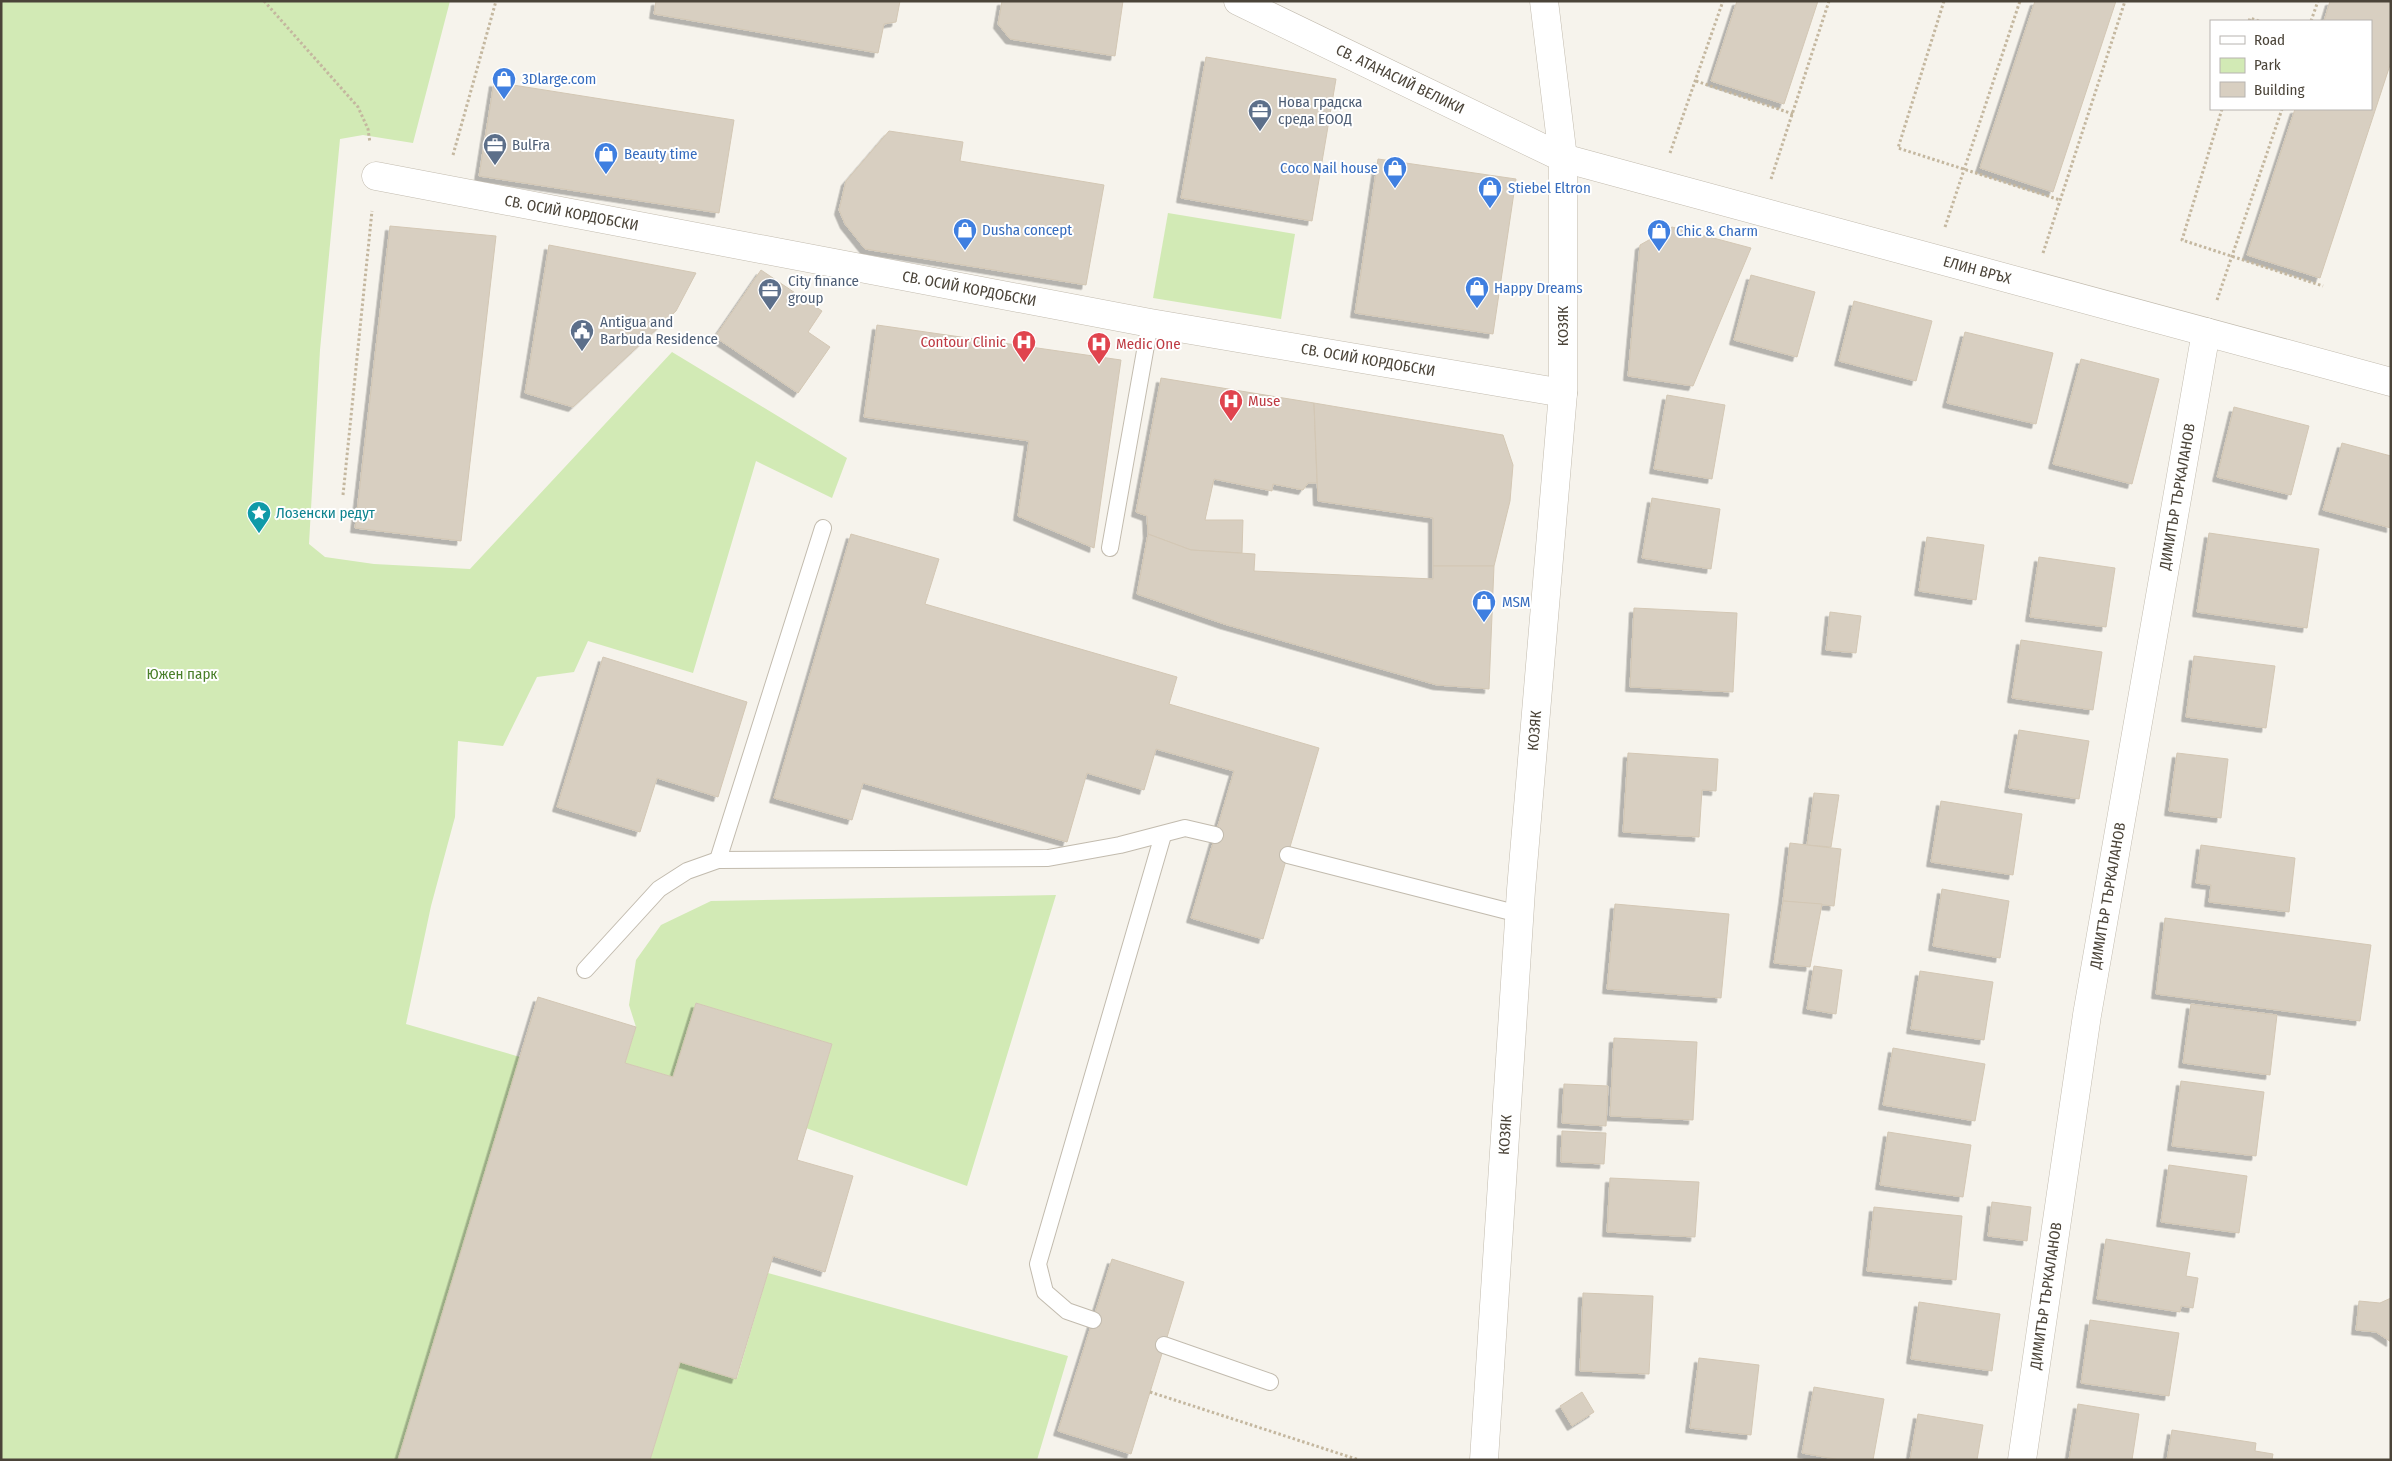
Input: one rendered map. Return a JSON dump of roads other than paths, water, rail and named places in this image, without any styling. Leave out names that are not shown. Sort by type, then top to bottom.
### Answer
[{"type":"street","name":"СВ. АТАНАСИЙ ВЕЛИКИ","points":[[1238,1],[1563,158]]},
{"type":"street","name":"КОЗЯК","points":[[1484,1460],[1519,914],[1563,394],[1563,158],[1544,1]]},
{"type":"street","name":"ЕЛИН ВРЪХ","points":[[1563,158],[2391,382]]},
{"type":"street","name":"СВ. ОСИЙ КОРДОБСКИ","points":[[376,176],[1150,323],[1563,394]]},
{"type":"street","name":"ДИМИТЪР ТЪРКАЛАНОВ","points":[[2022,1460],[2087,1015],[2206,332]]},
{"type":"lane","points":[[1110,548],[1150,323]]},
{"type":"lane","points":[[718,860],[823,528]]},
{"type":"lane","points":[[585,970],[659,889],[687,871],[718,860],[1048,858],[1120,845],[1185,828],[1215,835]]},
{"type":"lane","points":[[1093,1320],[1067,1311],[1045,1292],[1038,1264],[1163,835]]},
{"type":"lane","points":[[1288,854],[1519,914]]},
{"type":"lane","points":[[1164,1345],[1270,1382]]},
{"type":"place","name":"3Dlarge.com","points":[[504,100]]},
{"type":"place","name":"Нова градска среда ЕООД","points":[[1260,132]]},
{"type":"place","name":"BulFra","points":[[495,166]]},
{"type":"place","name":"Beauty time","points":[[606,175]]},
{"type":"place","name":"Coco Nail house","points":[[1395,189]]},
{"type":"place","name":"Stiebel Eltron","points":[[1490,209]]},
{"type":"place","name":"Dusha concept","points":[[965,251]]},
{"type":"place","name":"Chic & Charm","points":[[1659,252]]},
{"type":"place","name":"Happy Dreams","points":[[1477,309]]},
{"type":"place","name":"City finance group","points":[[770,311]]},
{"type":"place","name":"Antigua and Barbuda Residence","points":[[582,352]]},
{"type":"place","name":"Contour Clinic","points":[[1024,363]]},
{"type":"place","name":"Medic One","points":[[1099,365]]},
{"type":"place","name":"Muse","points":[[1231,422]]},
{"type":"place","name":"Лозенски редут","points":[[259,534]]},
{"type":"place","name":"MSM","points":[[1484,623]]},
{"type":"park label","name":"Южен парк","points":[[182,674]]}]
